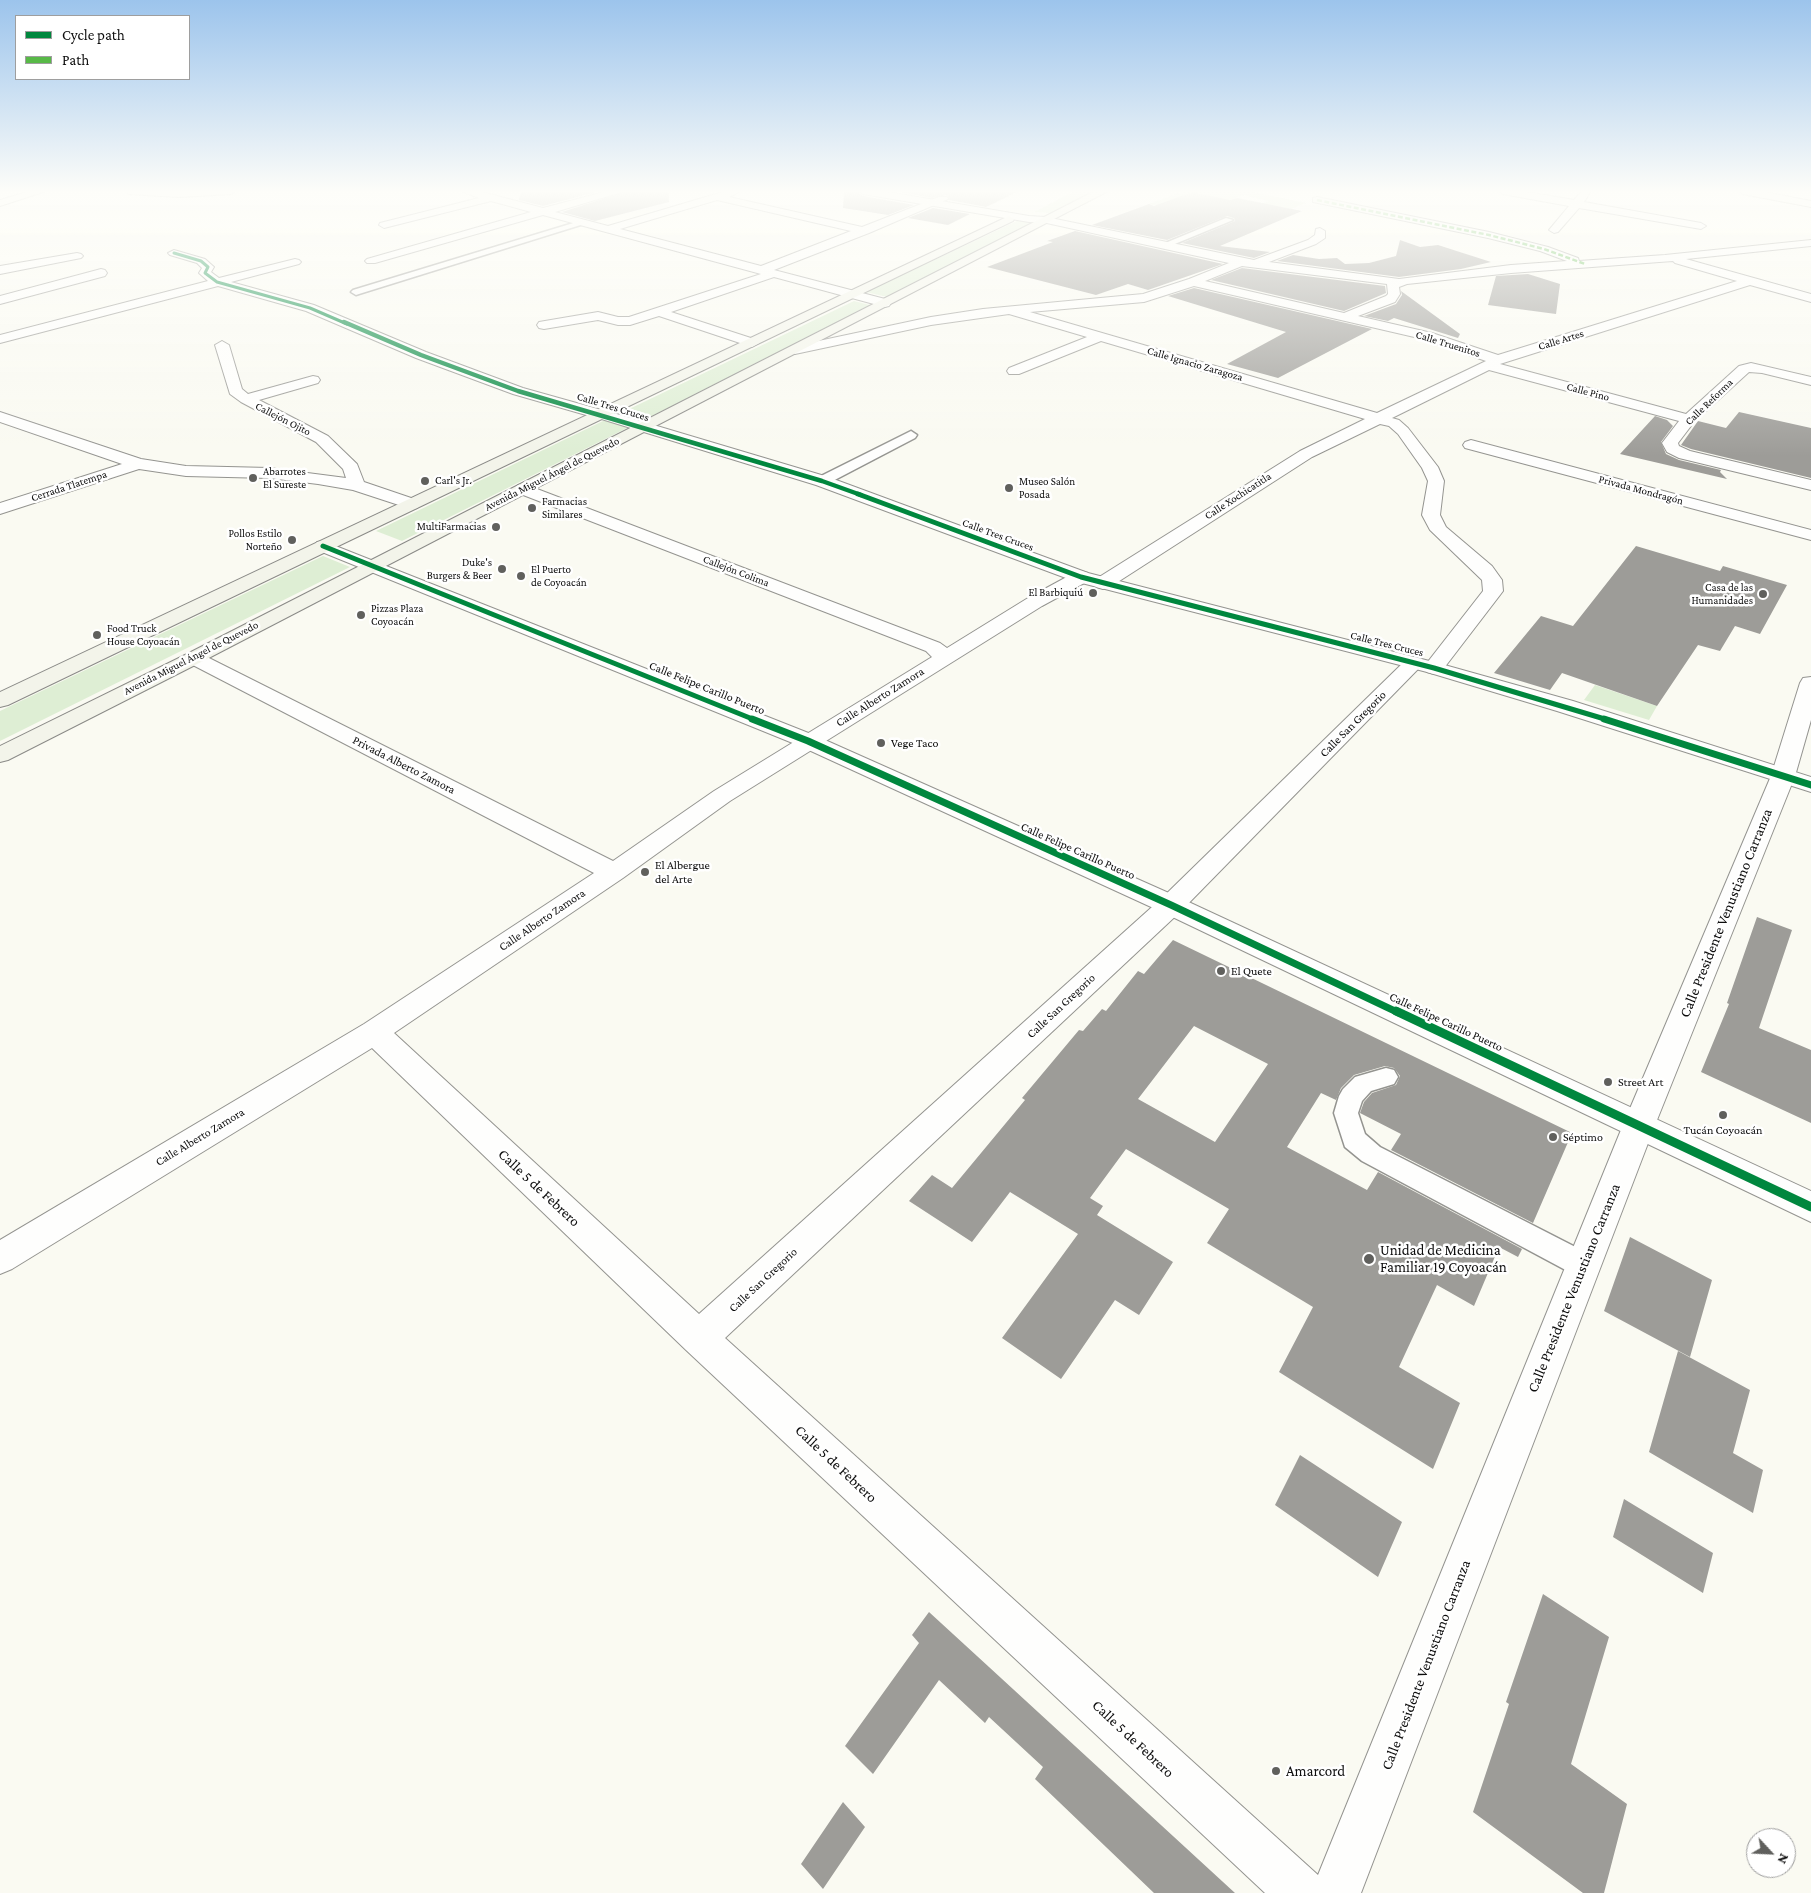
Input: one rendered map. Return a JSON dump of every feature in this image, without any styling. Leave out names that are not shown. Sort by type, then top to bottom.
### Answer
[{"type":"main road","points":[[0,700],[752,343],[880,279]]},
{"type":"main road","name":"Avenida Miguel Ángel de Quevedo","points":[[0,755],[194,658],[932,279]]},
{"type":"street","points":[[0,300],[77,279]]},
{"type":"street","points":[[213,279],[217,282]]},
{"type":"street","points":[[0,339],[227,279]]},
{"type":"street","points":[[544,325],[598,316],[624,322],[756,279]]},
{"type":"street","points":[[798,279],[886,303]]},
{"type":"street","points":[[795,350],[905,325],[1011,310],[1132,300],[1154,295],[1200,279]]},
{"type":"street","points":[[1350,279],[1372,287],[1391,299]]},
{"type":"street","points":[[1376,279],[1397,282],[1420,279]]},
{"type":"street","points":[[1744,279],[1811,298]]},
{"type":"street","name":"Calle Artes","points":[[1379,418],[1397,411],[1493,363],[1750,281]]},
{"type":"street","name":"Calle Tres Cruces","points":[[217,282],[310,308],[421,355],[518,391],[822,481],[1081,577],[1424,665],[1565,706],[1811,785]]},
{"type":"street","name":"Calle Truenitos","points":[[1193,282],[1427,336],[1493,363]]},
{"type":"street","points":[[1345,317],[1391,299],[1394,294],[1392,287],[1397,282]]},
{"type":"street","name":"Calle Ignacio Zaragoza","points":[[1011,310],[1394,423],[1403,431],[1430,467],[1436,482],[1431,515],[1439,530],[1485,570],[1492,580],[1493,591],[1424,665]]},
{"type":"street","points":[[657,311],[752,343]]},
{"type":"street","points":[[1014,371],[1100,337]]},
{"type":"street","name":"Callejón Ojito","points":[[222,345],[235,391],[246,399],[322,439],[351,467],[356,486]]},
{"type":"street","name":"Calle Pino","points":[[1493,363],[1689,419]]},
{"type":"street","name":"Calle Reforma","points":[[1811,381],[1762,369],[1744,369],[1689,419],[1670,443],[1673,449],[1678,452],[1811,485]]},
{"type":"street","points":[[246,399],[313,380]]},
{"type":"street","points":[[0,418],[138,464],[186,471],[269,473],[318,479],[356,486],[411,504]]},
{"type":"street","name":"Calle Xochicatitla","points":[[1103,583],[1279,469],[1379,418]]},
{"type":"street","name":"Privada Mondragón","points":[[1471,445],[1811,535]]},
{"type":"street","name":"Cerrada Tlatempa","points":[[0,509],[138,464]]},
{"type":"street","name":"Callejón Colima","points":[[524,489],[933,647],[945,657]]},
{"type":"street","name":"Calle Felipe Carillo Puerto","points":[[324,546],[808,741],[1171,905],[1811,1207]]},
{"type":"street","name":"Calle Alberto Zamora","points":[[0,1258],[374,1032],[614,872],[722,796],[1035,602],[1081,577]]},
{"type":"street","name":"Privada Alberto Zamora","points":[[194,658],[614,872]]},
{"type":"street","name":"Calle San Gregorio","points":[[699,1338],[1171,905],[1424,665]]},
{"type":"street","name":"Calle Presidente Venustiano Carranza","points":[[1336,1893],[1638,1125],[1782,776],[1808,700]]},
{"type":"street","name":"Calle 5 de Febrero","points":[[374,1032],[699,1338],[1301,1893]]},
{"type":"lane","points":[[356,292],[397,279]]},
{"type":"lane","points":[[822,481],[911,434]]},
{"type":"lane","points":[[1386,1077],[1363,1084],[1351,1096],[1346,1113],[1354,1140],[1379,1158],[1583,1265]]},
{"type":"green space","points":[[893,279],[921,279],[887,297],[866,292]]},
{"type":"green space","points":[[854,301],[870,305],[648,418],[625,411]]},
{"type":"green space","points":[[605,420],[627,428],[402,541],[376,531]]},
{"type":"green space","points":[[323,556],[350,567],[0,741],[0,711]]},
{"type":"green space","points":[[1595,685],[1657,706],[1649,720],[1584,700]]},
{"type":"building","points":[[1035,279],[1179,279],[1148,290],[1128,284],[1096,295]]},
{"type":"building","points":[[1332,279],[1385,286],[1386,293],[1344,311],[1211,280]]},
{"type":"building","points":[[1495,279],[1545,279],[1560,284],[1556,314],[1488,305]]},
{"type":"building","points":[[1194,288],[1372,329],[1278,378],[1227,364],[1286,332],[1168,296]]},
{"type":"building","points":[[1401,291],[1460,334],[1458,338],[1394,318],[1388,321],[1364,316],[1396,304],[1402,295]]},
{"type":"building","points":[[1739,412],[1811,428],[1811,478],[1681,445],[1698,421],[1726,428]]},
{"type":"building","points":[[1655,416],[1667,420],[1673,426],[1661,442],[1666,454],[1679,460],[1721,470],[1720,472],[1727,479],[1620,454]]},
{"type":"building","points":[[1636,546],[1720,571],[1723,566],[1787,585],[1760,634],[1735,626],[1720,651],[1698,645],[1657,706],[1562,673],[1550,690],[1494,673],[1541,616],[1573,626]]},
{"type":"building","points":[[1757,917],[1792,930],[1759,1028],[1811,1050],[1811,1123],[1701,1072],[1729,1004],[1727,1003]]},
{"type":"building","points":[[1173,940],[1572,1133],[1533,1223],[1391,1150],[1401,1134],[1360,1113],[1364,1102],[1372,1093],[1396,1085],[1400,1076],[1394,1068],[1385,1066],[1354,1075],[1341,1088],[1336,1100],[1321,1093],[1287,1147],[1367,1190],[1378,1172],[1522,1249],[1518,1257],[1499,1247],[1474,1306],[1437,1285],[1399,1367],[1460,1403],[1433,1469],[1279,1372],[1313,1307],[1207,1243],[1229,1209],[1126,1149],[1090,1198],[1103,1206],[1097,1215],[1173,1262],[1139,1315],[1115,1300],[1061,1379],[1002,1338],[1078,1234],[1010,1192],[972,1242],[909,1201],[932,1175],[952,1188],[1025,1100],[1022,1098],[1079,1030],[1083,1031],[1102,1009],[1106,1011],[1138,971],[1144,974]],"holes":[[[1194,1026],[1268,1064],[1215,1142],[1138,1099]]]},
{"type":"building","points":[[1630,1237],[1712,1280],[1690,1357],[1604,1311]]},
{"type":"building","points":[[1678,1351],[1750,1390],[1733,1453],[1763,1470],[1753,1513],[1649,1452]]},
{"type":"building","points":[[1300,1455],[1402,1522],[1378,1577],[1275,1505]]},
{"type":"building","points":[[1624,1499],[1713,1553],[1703,1593],[1613,1537]]},
{"type":"building","points":[[1543,1594],[1609,1637],[1571,1764],[1627,1804],[1604,1893],[1583,1893],[1473,1812],[1509,1704],[1506,1702]]},
{"type":"building","points":[[929,1612],[1235,1893],[1154,1893],[1035,1779],[1043,1767],[989,1717],[985,1723],[939,1680],[873,1774],[845,1746],[919,1643],[912,1635]]},
{"type":"building","points":[[843,1802],[865,1827],[823,1889],[801,1864]]},
{"type":"cycle path","points":[[213,279],[217,282],[310,308],[421,355],[518,391],[822,481],[1081,577],[1434,668],[1565,706],[1811,785]]},
{"type":"cycle path","points":[[323,546],[808,741],[1171,905],[1811,1207]]},
{"type":"place","name":"Abarrotes El Sureste","points":[[253,478]]},
{"type":"place","name":"Carl's Jr.","points":[[425,481]]},
{"type":"place","name":"Museo Salón Posada","points":[[1009,488]]},
{"type":"place","name":"Farmacias Similares","points":[[532,508]]},
{"type":"place","name":"MultiFarmacias","points":[[496,527]]},
{"type":"place","name":"Pollos Estilo Norteño","points":[[292,540]]},
{"type":"place","name":"Duke's Burgers & Beer","points":[[502,569]]},
{"type":"place","name":"El Puerto de Coyoacán","points":[[521,576]]},
{"type":"place","name":"El Barbiquiú","points":[[1093,593]]},
{"type":"place","name":"Casa de las Humanidades","points":[[1763,594]]},
{"type":"place","name":"Pizzas Plaza Coyoacán","points":[[361,615]]},
{"type":"place","name":"Food Truck House Coyoacán","points":[[97,635]]},
{"type":"place","name":"Vege Taco","points":[[881,743]]},
{"type":"place","name":"El Albergue del Arte","points":[[645,872]]},
{"type":"place","name":"El Quete","points":[[1221,971]]},
{"type":"place","name":"Street Art","points":[[1608,1082]]},
{"type":"place","name":"Tucán Coyoacán","points":[[1723,1115]]},
{"type":"place","name":"Séptimo","points":[[1553,1137]]},
{"type":"place","name":"Unidad de Medicina Familiar 19 Coyoacán","points":[[1369,1259]]},
{"type":"place","name":"Amarcord","points":[[1276,1771]]}]
